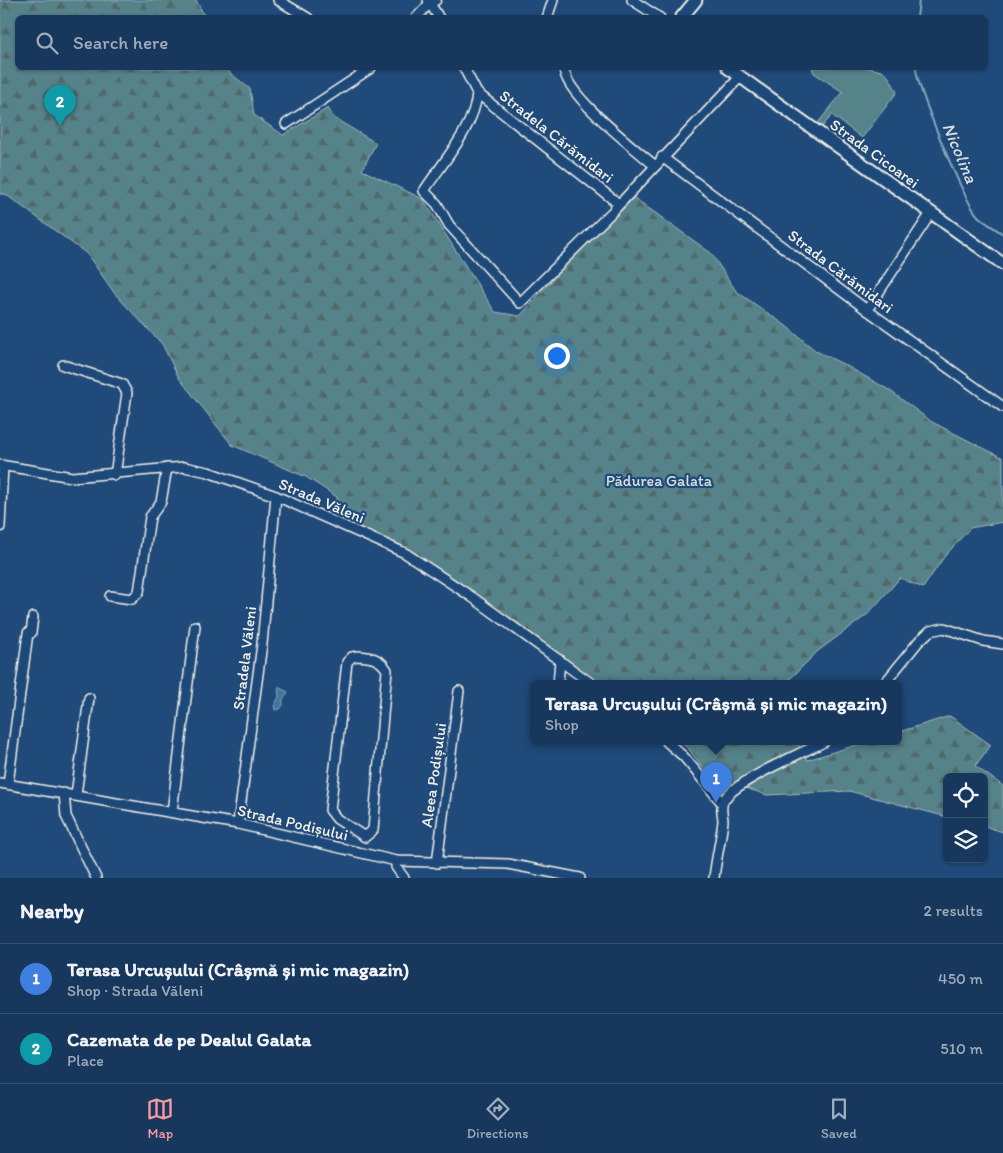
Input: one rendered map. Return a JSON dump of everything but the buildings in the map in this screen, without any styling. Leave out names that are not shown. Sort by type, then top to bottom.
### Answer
[{"type":"street","points":[[278,0],[303,15]]},
{"type":"street","points":[[548,15],[553,0]]},
{"type":"street","points":[[632,0],[655,15]]},
{"type":"street","points":[[684,15],[696,0]]},
{"type":"street","points":[[419,15],[432,1],[438,15]]},
{"type":"street","points":[[286,124],[368,70]]},
{"type":"street","name":"Stradela Cărămidari","points":[[465,70],[477,93],[619,204]]},
{"type":"street","points":[[564,70],[566,81],[584,101],[654,166]]},
{"type":"street","name":"Strada Cicoarei","points":[[731,70],[1003,264]]},
{"type":"street","name":"Stradela Cărămidari","points":[[477,93],[476,104],[469,122],[424,191],[437,204],[450,225],[518,301],[523,302],[740,77]]},
{"type":"street","name":"Strada Cărămidari","points":[[662,157],[867,310],[1003,407]]},
{"type":"street","points":[[867,310],[931,214]]},
{"type":"street","points":[[63,365],[122,384],[128,393],[115,475]]},
{"type":"street","points":[[0,527],[1,466]]},
{"type":"street","name":"Strada Văleni","points":[[1,466],[72,477],[115,475],[184,467],[208,472],[276,496],[342,529],[404,554],[472,597],[587,680]]},
{"type":"street","points":[[110,596],[132,598],[139,592],[150,517],[161,502],[167,468]]},
{"type":"street","name":"Stradela Văleni","points":[[238,824],[262,644],[276,496]]},
{"type":"street","points":[[4,784],[28,633],[31,633],[33,617]]},
{"type":"street","points":[[172,812],[195,626]]},
{"type":"street","points":[[887,680],[919,641],[930,631],[944,628],[982,641],[1003,644]]},
{"type":"street","points":[[364,854],[365,837],[373,830],[387,670],[376,658],[358,656],[347,662],[330,810],[337,819],[365,837]]},
{"type":"street","points":[[558,680],[560,660]]},
{"type":"street","name":"Aleea Podișului","points":[[438,863],[460,691]]},
{"type":"street","points":[[76,795],[89,698]]},
{"type":"street","points":[[671,745],[684,757],[722,803],[723,819],[714,878]]},
{"type":"street","points":[[722,803],[736,788],[752,778],[818,745]]},
{"type":"street","name":"Strada Podișului","points":[[4,784],[238,824],[396,861],[508,864],[580,878]]},
{"type":"street","points":[[64,793],[66,816],[96,878]]},
{"type":"street","points":[[396,861],[396,867],[404,878]]},
{"type":"green space","name":"Pădurea Galata","points":[[0,0],[196,0],[204,15],[15,15],[15,70],[226,70],[250,89],[254,115],[283,135],[328,108],[334,118],[376,143],[362,170],[423,199],[495,312],[520,316],[612,212],[633,197],[711,253],[736,291],[785,325],[816,351],[889,390],[932,422],[1003,458],[1003,522],[970,528],[944,557],[923,588],[900,578],[868,614],[818,651],[789,680],[595,680],[471,591],[336,514],[337,497],[306,477],[232,445],[179,378],[162,344],[115,294],[87,254],[5,194],[0,194]]},
{"type":"green space","points":[[813,70],[877,70],[887,75],[897,92],[862,138],[832,115],[822,127],[817,124],[843,92],[814,73]]},
{"type":"green space","points":[[950,716],[991,745],[975,766],[985,773],[943,773],[943,816],[849,791],[767,795],[730,783],[722,794],[688,748],[684,745],[799,745],[807,760],[856,745],[902,745],[902,731]]},
{"type":"green space","points":[[988,775],[1003,786],[1003,832],[988,827]]},
{"type":"water","points":[[278,687],[288,692],[283,699],[283,705],[280,709],[275,710],[274,706],[279,697]]},
{"type":"waterway","name":"Nicolina","points":[[917,15],[919,0]]},
{"type":"waterway","name":"Nicolina","points":[[916,70],[932,119],[963,190],[978,216],[1003,234]]},
{"type":"place","name":"Cazemata de pe Dealul Galata","points":[[60,126]]},
{"type":"place","name":"Terasa Urcușului (Crâșmă și mic magazin)","points":[[716,803]]}]
